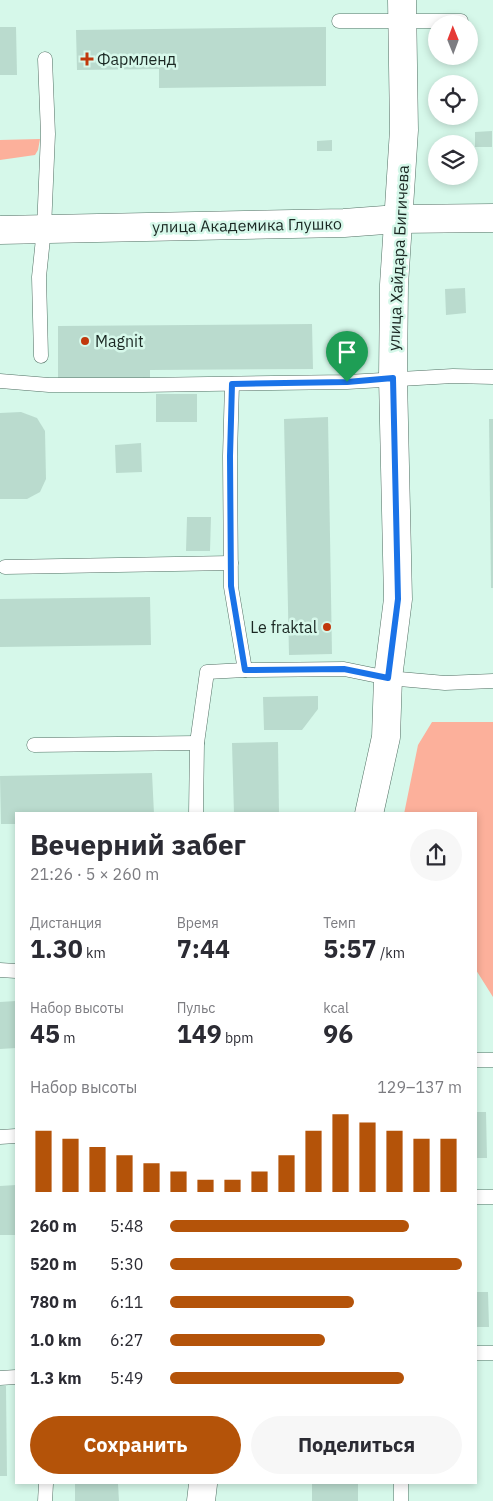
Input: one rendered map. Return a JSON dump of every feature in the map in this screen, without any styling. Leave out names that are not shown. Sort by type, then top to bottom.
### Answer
[{"type":"street","name":"улица Хайдара Бигичева","points":[[368,812],[386,737],[388,678],[398,599],[393,378],[394,285],[404,130],[402,11]]},
{"type":"street","name":"улица Академика Глушко","points":[[0,230],[344,224],[398,220],[493,218]]},
{"type":"street","points":[[201,1501],[203,1484]]},
{"type":"lane","points":[[339,20],[402,11],[428,16]]},
{"type":"lane","points":[[41,356],[39,277],[44,230],[48,134],[45,59]]},
{"type":"lane","points":[[0,381],[49,385],[232,384],[347,382],[453,376],[493,377]]},
{"type":"lane","points":[[232,384],[230,456],[231,586],[245,670]]},
{"type":"lane","points":[[5,567],[231,563]]},
{"type":"lane","points":[[196,812],[197,742],[207,672],[344,669],[388,678],[445,683],[493,681]]},
{"type":"lane","points":[[34,745],[197,742]]},
{"type":"lane","points":[[0,970],[15,971]]},
{"type":"lane","points":[[477,1060],[493,1060]]},
{"type":"lane","points":[[0,1136],[15,1136]]},
{"type":"lane","points":[[477,1197],[493,1197]]},
{"type":"lane","points":[[477,1353],[493,1353]]},
{"type":"lane","points":[[0,1378],[15,1377]]},
{"type":"lane","points":[[45,1501],[46,1484]]},
{"type":"lane","points":[[400,1501],[401,1484]]},
{"type":"shaded area","points":[[40,139],[35,155],[0,160],[0,140]]},
{"type":"shaded area","points":[[432,722],[493,722],[493,997],[477,972],[477,812],[404,812],[418,745]]},
{"type":"building","points":[[0,27],[16,27],[17,75],[0,75]]},
{"type":"building","points":[[326,27],[326,86],[159,88],[159,69],[77,70],[76,30]]},
{"type":"building","points":[[492,131],[492,147],[478,147],[478,135],[475,135],[475,132]]},
{"type":"building","points":[[332,140],[332,151],[317,151],[317,141]]},
{"type":"building","points":[[465,288],[466,313],[446,315],[445,289]]},
{"type":"building","points":[[312,324],[313,369],[150,370],[150,379],[58,379],[58,326]]},
{"type":"building","points":[[156,394],[197,394],[197,422],[156,422]]},
{"type":"building","points":[[21,412],[37,418],[45,431],[46,479],[40,492],[27,499],[0,499],[0,413]]},
{"type":"building","points":[[328,417],[332,654],[289,655],[284,419]]},
{"type":"building","points":[[489,419],[493,419],[493,588],[491,588]]},
{"type":"building","points":[[141,443],[142,472],[116,473],[115,445]]},
{"type":"building","points":[[187,517],[211,517],[210,551],[186,551]]},
{"type":"building","points":[[150,597],[151,645],[0,647],[0,599]]},
{"type":"building","points":[[318,696],[318,709],[302,730],[264,730],[263,697]]},
{"type":"building","points":[[278,742],[279,812],[234,812],[232,743]]},
{"type":"building","points":[[152,773],[154,812],[15,812],[15,824],[1,824],[0,776]]},
{"type":"building","points":[[15,1001],[15,1048],[0,1049],[0,1002]]},
{"type":"building","points":[[477,1112],[486,1112],[487,1158],[477,1158]]},
{"type":"building","points":[[15,1185],[15,1235],[0,1235],[0,1186]]},
{"type":"building","points":[[477,1292],[488,1292],[489,1327],[477,1327]]},
{"type":"building","points":[[0,1386],[6,1386],[7,1476],[0,1476]]},
{"type":"building","points":[[75,1484],[118,1484],[119,1501],[75,1501]]},
{"type":"building","points":[[312,1484],[358,1484],[358,1501],[312,1501]]},
{"type":"place","name":"Фармленд","points":[[87,59]]},
{"type":"place","name":"Magnit","points":[[85,341]]},
{"type":"place","name":"Le fraktal","points":[[327,627]]},
{"type":"route","points":[[393,378],[398,599],[388,678],[344,669],[245,670],[231,586],[230,456],[232,384],[347,382],[393,378]]}]
